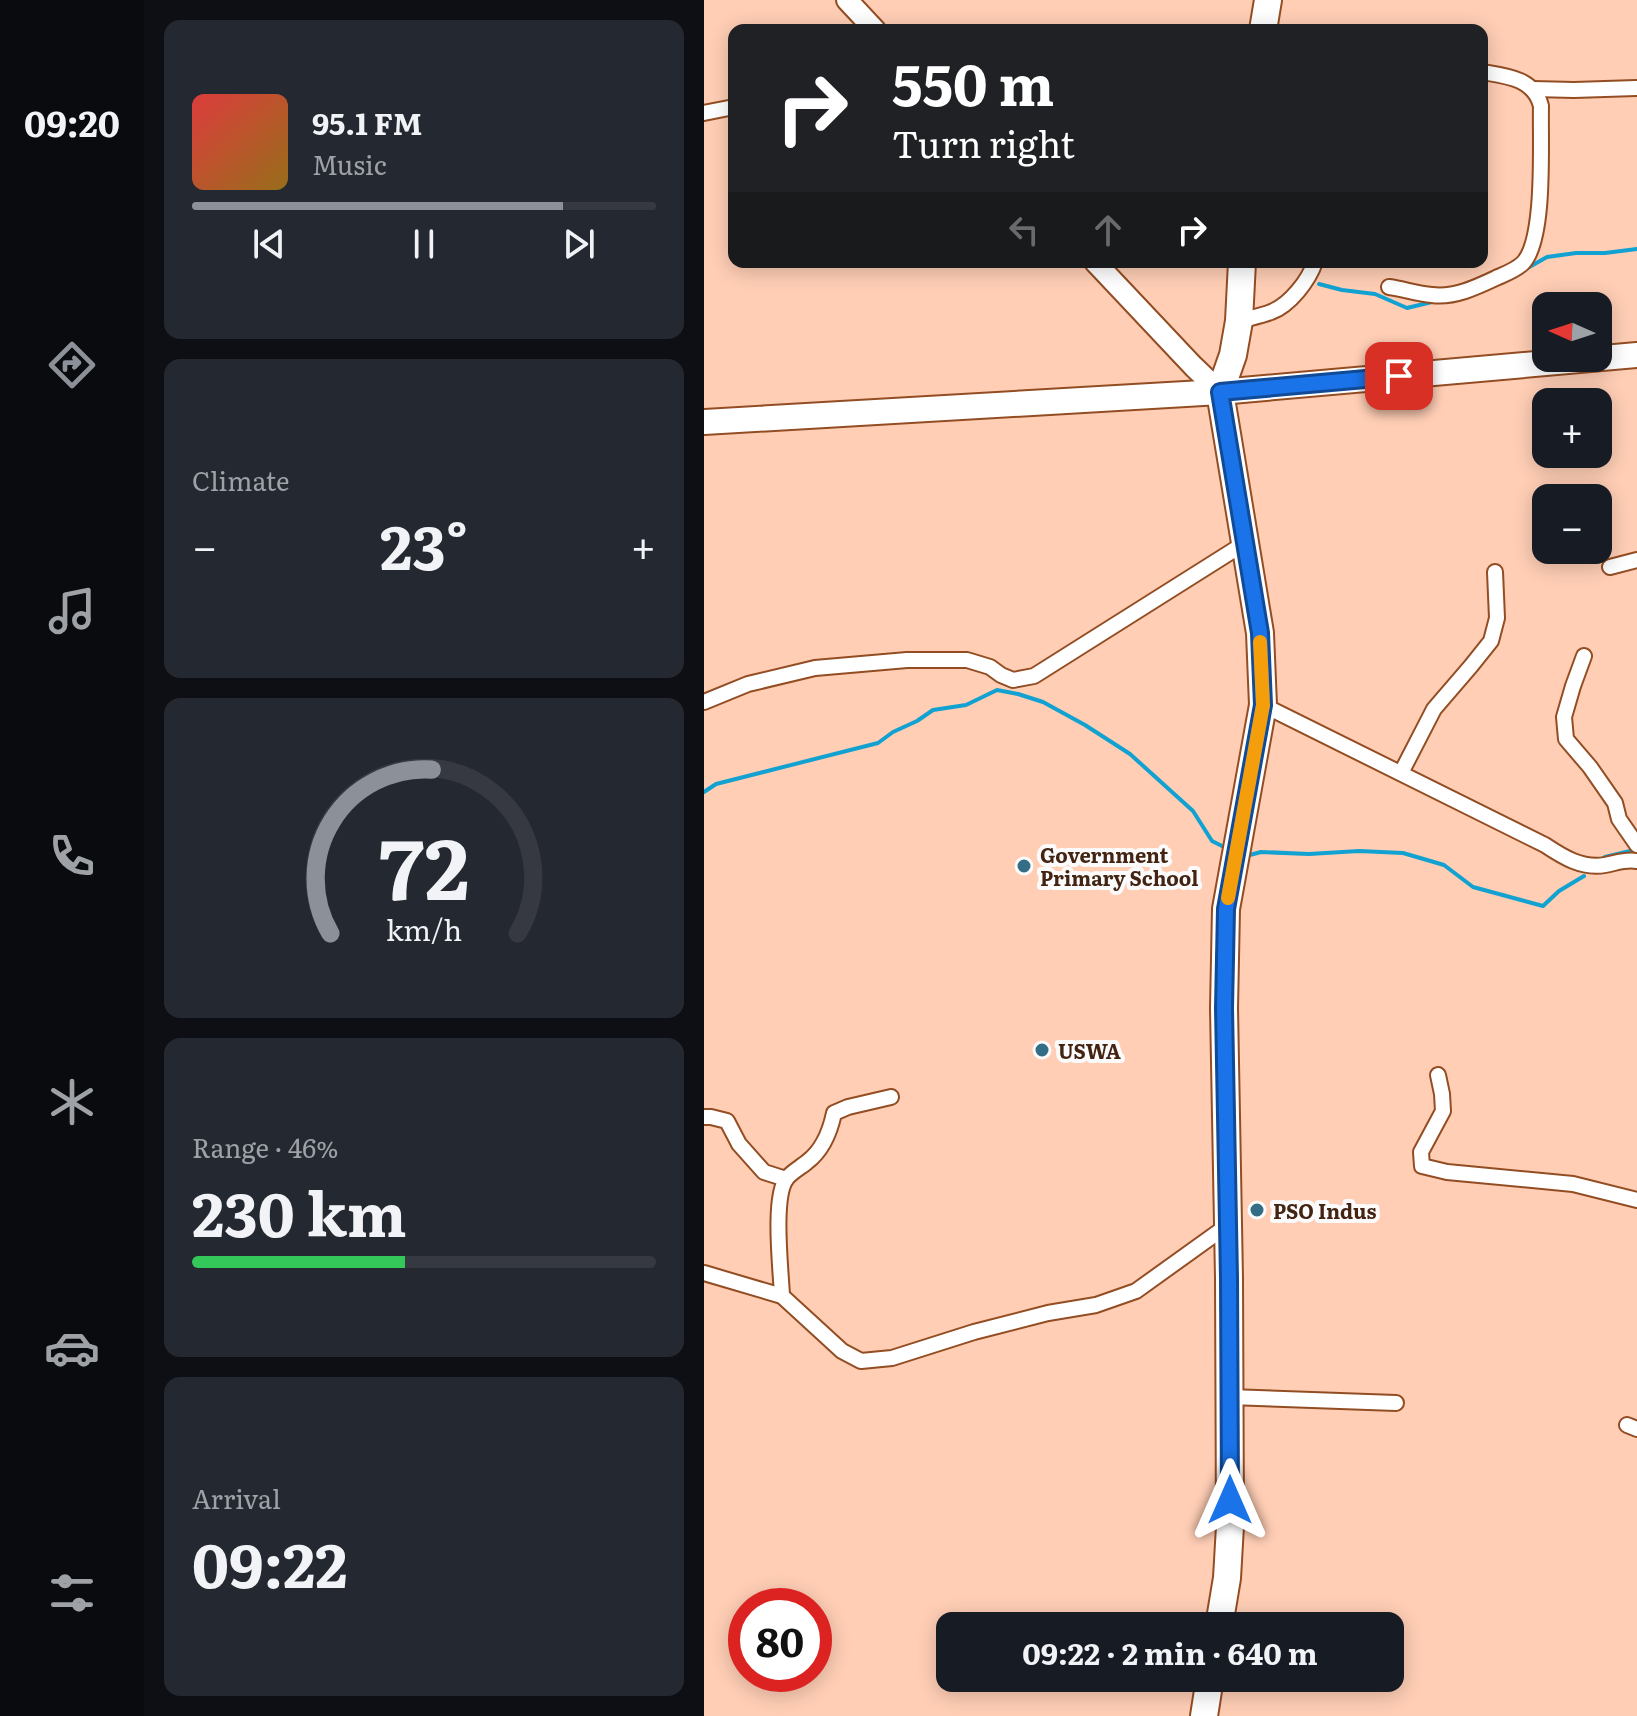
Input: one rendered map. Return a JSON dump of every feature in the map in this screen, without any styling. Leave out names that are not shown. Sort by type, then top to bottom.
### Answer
[{"type":"highway","points":[[1264,24],[1268,0]]},
{"type":"highway","points":[[1221,1612],[1230,1526],[1224,1008],[1226,909],[1263,705],[1260,633],[1220,392],[1233,355],[1239,321],[1242,268]]},
{"type":"highway","points":[[1204,1716],[1208,1692]]},
{"type":"main road","points":[[847,0],[869,24]]},
{"type":"main road","points":[[1101,268],[1220,392]]},
{"type":"main road","points":[[704,422],[1220,392],[1637,355]]},
{"type":"street","points":[[1389,287],[1445,296],[1487,282],[1524,262],[1535,236],[1539,202],[1541,106],[1533,89],[1519,80],[1488,73]]},
{"type":"street","points":[[1533,89],[1636,88]]},
{"type":"street","points":[[704,113],[728,108]]},
{"type":"street","points":[[1239,321],[1275,311],[1305,281],[1312,268]]},
{"type":"street","points":[[704,702],[748,684],[815,668],[907,660],[967,660],[990,667],[1013,680],[1034,676],[1245,543]]},
{"type":"street","points":[[1610,567],[1637,560]]},
{"type":"street","points":[[1401,773],[1434,709],[1491,641],[1497,618],[1495,572]]},
{"type":"street","points":[[1584,656],[1564,717],[1566,739],[1615,803],[1619,819],[1637,845]]},
{"type":"street","points":[[1263,705],[1579,864],[1604,866],[1637,861]]},
{"type":"street","points":[[1438,1075],[1443,1111],[1421,1152],[1422,1166],[1447,1172],[1573,1184],[1637,1200]]},
{"type":"street","points":[[782,1296],[779,1205],[786,1179],[823,1146],[834,1113],[891,1097]]},
{"type":"street","points":[[704,1117],[727,1121],[739,1144],[764,1172],[786,1179]]},
{"type":"street","points":[[704,1273],[782,1296],[842,1351],[861,1361],[892,1358],[974,1332],[1048,1313],[1096,1305],[1136,1291],[1228,1225]]},
{"type":"street","points":[[1229,1397],[1396,1403]]},
{"type":"waterway","points":[[1524,270],[1547,257],[1637,249]]},
{"type":"waterway","points":[[1319,284],[1375,294],[1407,308],[1436,301]]},
{"type":"waterway","points":[[704,792],[716,784],[878,743],[933,710],[966,705],[997,690],[1043,702],[1130,754],[1193,811],[1212,841],[1222,846]]},
{"type":"waterway","points":[[1602,859],[1634,850]]},
{"type":"waterway","points":[[1246,856],[1261,852],[1403,853],[1444,865],[1473,887],[1543,906],[1559,891],[1584,876]]},
{"type":"slow traffic","points":[[1228,898],[1263,705],[1260,642]]},
{"type":"place","name":"Government Primary School","points":[[1024,866]]},
{"type":"place","name":"USWA","points":[[1042,1050]]},
{"type":"place","name":"PSO Indus","points":[[1257,1210]]},
{"type":"route","points":[[1230,1500],[1224,1008],[1226,909],[1263,705],[1260,633],[1220,392],[1399,376]]}]
